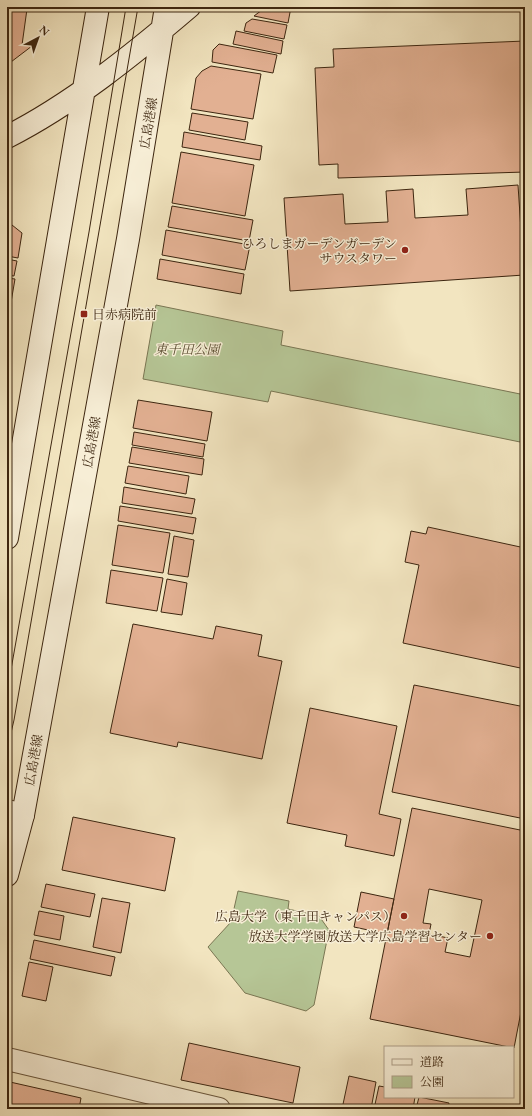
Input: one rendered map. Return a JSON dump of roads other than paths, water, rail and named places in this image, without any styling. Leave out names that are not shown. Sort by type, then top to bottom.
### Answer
[{"type":"main road","points":[[7,538],[10,505],[85,88],[98,7]]},
{"type":"main road","name":"広島港線","points":[[7,875],[15,813],[128,239],[166,7]]},
{"type":"main road","points":[[7,137],[30,125],[85,88],[163,29],[189,7]]},
{"type":"main road","points":[[7,1059],[176,1104],[219,1109]]},
{"type":"tram line","points":[[7,692],[89,232],[126,7]]},
{"type":"tram line","points":[[7,750],[14,720],[138,7]]},
{"type":"place","name":"ひろしまガーデンガーデン サウスタワー","points":[[405,250]]},
{"type":"place","name":"日赤病院前","points":[[84,314]]},
{"type":"place","name":"広島大学（東千田キャンパス）","points":[[404,916]]},
{"type":"place","name":"放送大学学園放送大学広島学習センター","points":[[490,936]]},
{"type":"park label","name":"東千田公園","points":[[187,349]]}]
